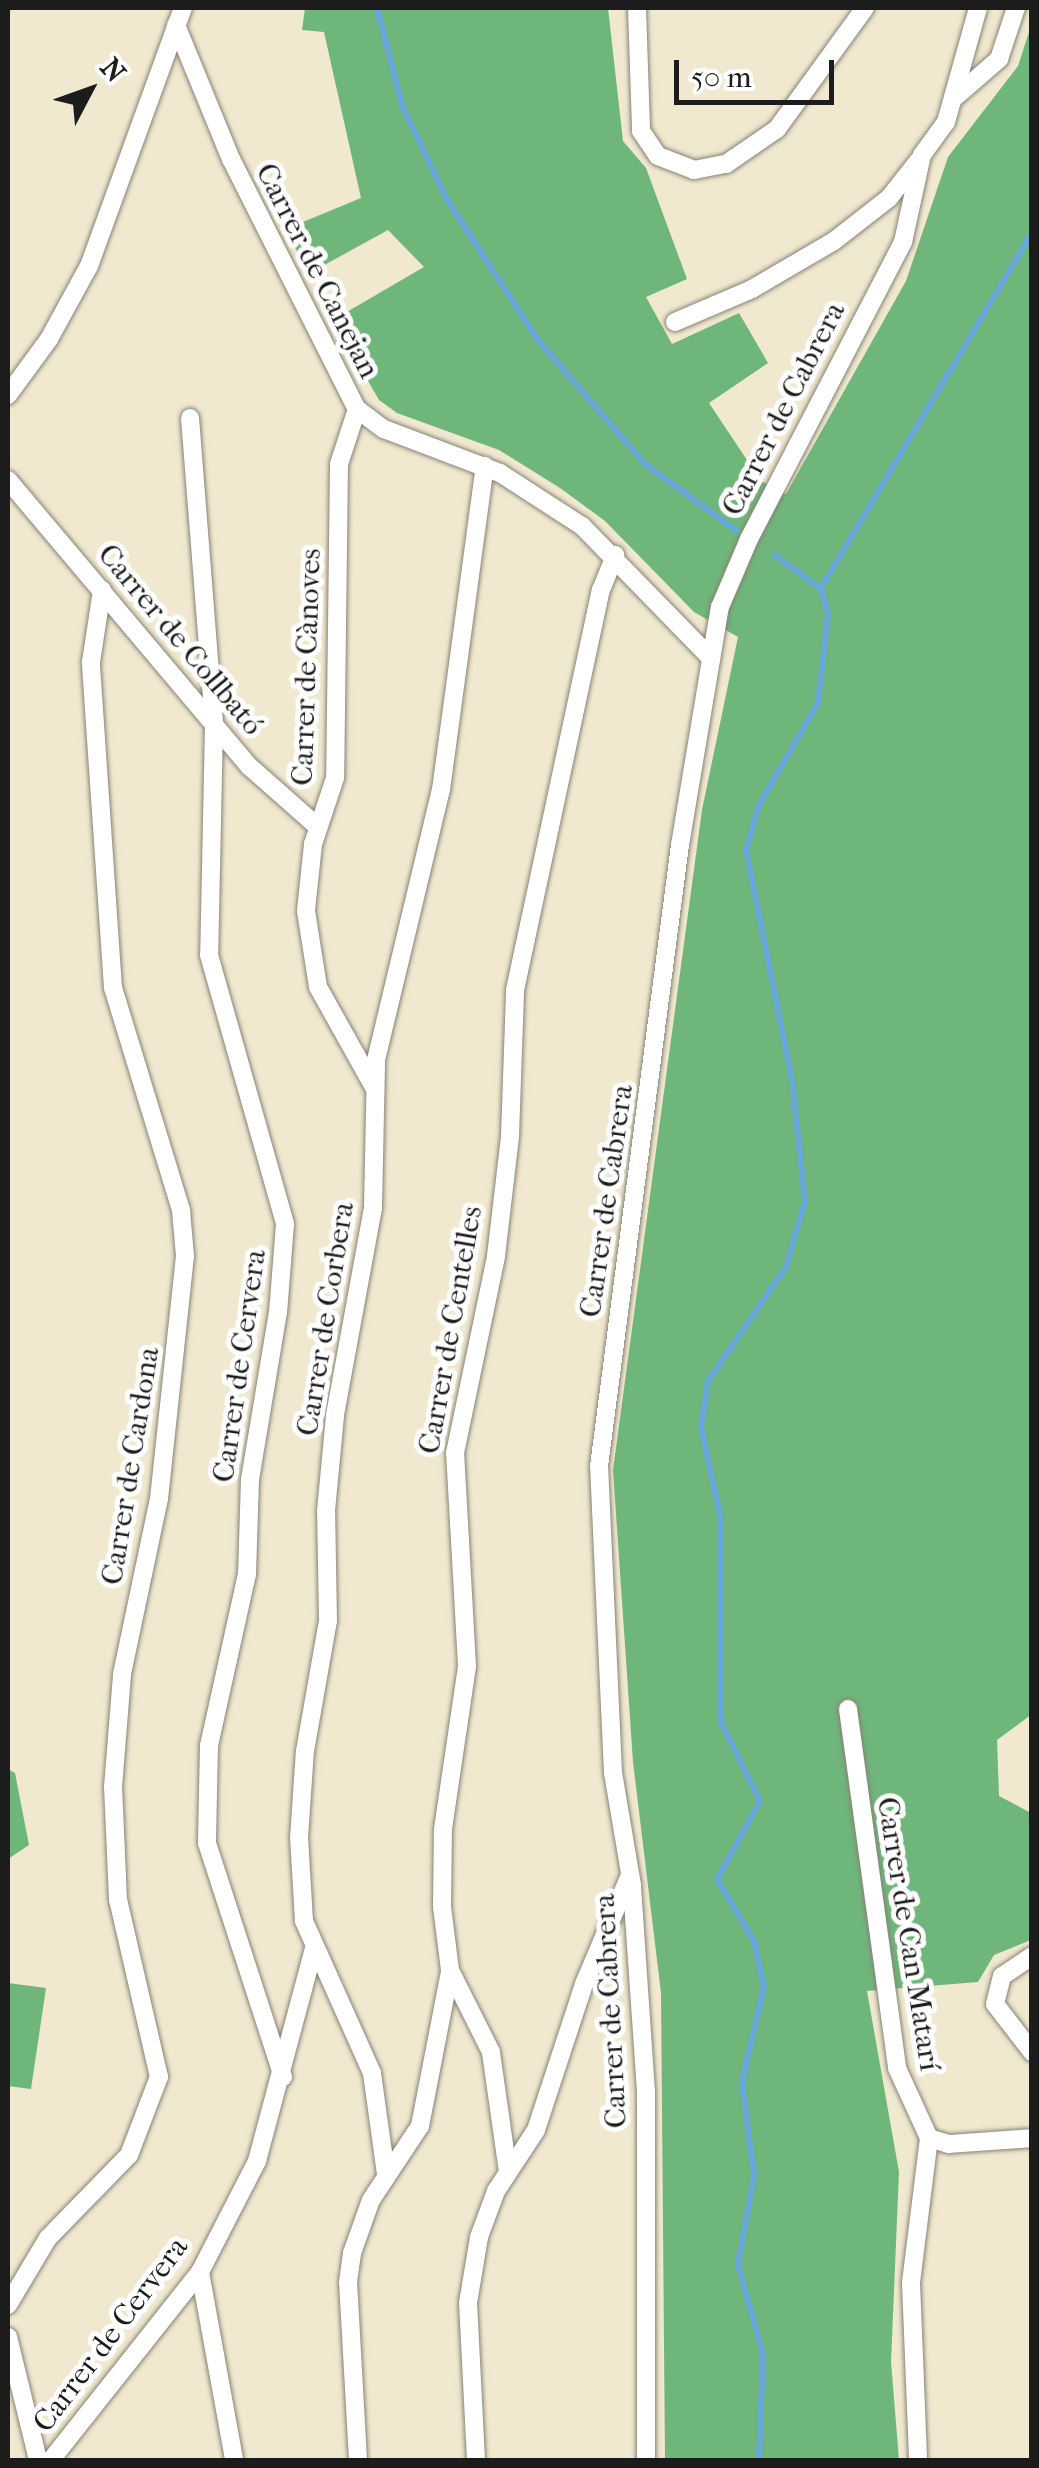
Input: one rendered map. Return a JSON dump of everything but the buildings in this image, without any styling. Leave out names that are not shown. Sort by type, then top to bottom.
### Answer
[{"type":"street","points":[[638,8],[637,95],[649,145],[677,167],[694,170],[741,155],[792,112],[865,8]]},
{"type":"street","name":"Carrer de Cabrera","points":[[646,2460],[646,2092],[630,1875],[612,1758],[599,1466],[680,846],[720,607],[749,539],[903,242],[922,155],[954,98],[978,8]]},
{"type":"street","points":[[954,98],[999,59],[1016,8]]},
{"type":"street","points":[[8,395],[49,340],[88,266],[180,16]]},
{"type":"street","name":"Carrer de Canejan","points":[[180,16],[231,159],[356,410],[384,429],[485,466],[568,516],[616,555],[711,658]]},
{"type":"street","points":[[675,322],[752,289],[834,241],[889,198],[922,155]]},
{"type":"street","name":"Carrer de Cànoves","points":[[356,410],[339,464],[335,778],[318,827],[306,911],[311,966],[375,1090]]},
{"type":"street","name":"Carrer de Cervera","points":[[190,418],[214,725],[209,956],[272,1161],[285,1236],[250,1479],[247,1574],[209,1745],[207,1842],[283,2077]]},
{"type":"street","name":"Carrer de Corbera","points":[[386,2174],[372,2073],[304,1921],[299,1838],[304,1768],[328,1621],[326,1511],[336,1415],[373,1207],[375,1090],[456,706],[485,466]]},
{"type":"street","name":"Carrer de Collbató","points":[[8,480],[214,725],[280,797],[318,827]]},
{"type":"street","name":"Carrer de Centelles","points":[[508,2172],[492,2052],[450,1970],[440,1868],[468,1624],[455,1452],[496,1256],[510,1136],[516,990],[601,590],[616,555]]},
{"type":"street","name":"Carrer de Cardona","points":[[8,2305],[48,2238],[129,2155],[159,2077],[118,1900],[113,1787],[122,1674],[159,1499],[185,1256],[181,1210],[113,988],[91,662],[102,590]]},
{"type":"street","name":"Carrer de Can Matarí","points":[[848,1709],[897,2068],[929,2138]]},
{"type":"street","points":[[476,2460],[470,2278],[487,2211],[536,2130],[584,1984],[630,1875]]},
{"type":"street","name":"Carrer de Cervera","points":[[51,2460],[200,2272],[257,2161],[283,2077],[314,1948]]},
{"type":"street","points":[[1032,1956],[1002,1976],[995,2004],[1032,2052]]},
{"type":"street","points":[[358,2460],[348,2282],[360,2225],[386,2174],[420,2126],[450,1970]]},
{"type":"street","points":[[918,2460],[911,2283],[929,2138],[948,2144],[1032,2138]]},
{"type":"street","points":[[200,2272],[234,2460]]},
{"type":"street","points":[[8,2338],[38,2460]]},
{"type":"green space","points":[[305,8],[608,8],[623,141],[646,168],[687,279],[646,297],[672,344],[739,313],[768,363],[709,403],[761,481],[786,494],[906,281],[948,157],[1018,66],[1031,26],[1032,1714],[997,1740],[999,1796],[1031,1813],[1031,1940],[994,1955],[978,1982],[867,1991],[899,2172],[891,2362],[899,2460],[665,2460],[661,1993],[633,1762],[613,1470],[702,810],[738,637],[694,612],[605,521],[560,488],[499,450],[397,413],[379,400],[333,320],[424,267],[388,230],[308,274],[286,229],[361,198],[324,32],[302,30]]},
{"type":"green space","points":[[8,1769],[15,1773],[29,1845],[8,1859]]},
{"type":"green space","points":[[8,1983],[46,1988],[31,2089],[8,2086]]},
{"type":"waterway","points":[[377,8],[402,105],[446,198],[538,340],[645,464],[737,531]]},
{"type":"waterway","points":[[821,588],[1032,233]]},
{"type":"waterway","points":[[759,2460],[763,2354],[738,2265],[754,2175],[742,2082],[764,1987],[754,1941],[717,1879],[760,1801],[720,1720],[720,1515],[701,1426],[708,1381],[786,1267],[805,1201],[792,1080],[746,850],[759,805],[818,703],[828,614],[821,589],[775,555]]}]
